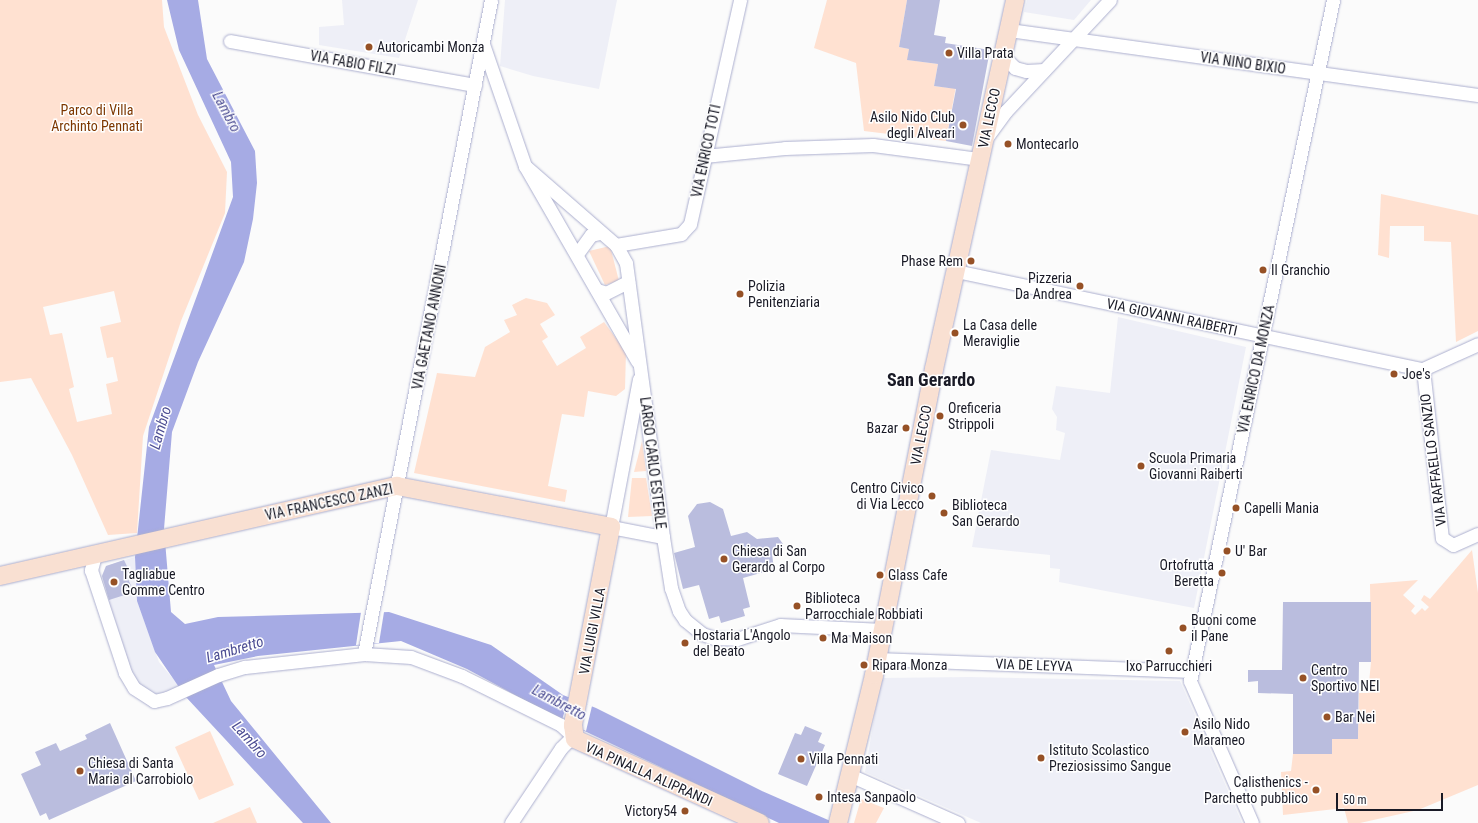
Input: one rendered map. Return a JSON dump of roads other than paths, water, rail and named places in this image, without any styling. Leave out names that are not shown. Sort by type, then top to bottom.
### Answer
[{"type":"street","name":"VIA GAETANO ANNONI","points":[[365,650],[491,0]]},
{"type":"street","name":"VIA ENRICO TOTI","points":[[616,245],[681,234],[686,230],[740,0]]},
{"type":"street","name":"VIA LECCO","points":[[838,823],[852,776],[956,271],[1015,0]]},
{"type":"street","points":[[984,141],[1044,70],[1110,0]]},
{"type":"street","name":"VIA ENRICO DA MONZA","points":[[1252,823],[1205,721],[1190,681],[1263,337],[1316,74],[1333,0]]},
{"type":"street","name":"VIA NINO BIXIO","points":[[1009,30],[1316,74],[1478,95]]},
{"type":"street","name":"VIA FABIO FILZI","points":[[230,41],[475,85]]},
{"type":"street","name":"LARGO CARLO ESTERLE","points":[[482,41],[525,166],[577,254],[641,369],[611,527],[663,537],[641,369],[626,263],[616,245],[600,233],[525,166]]},
{"type":"street","points":[[1003,56],[1016,68],[1026,71],[1044,70]]},
{"type":"street","points":[[704,156],[785,148],[873,144],[980,159]]},
{"type":"street","points":[[577,254],[591,235],[600,233]]},
{"type":"street","name":"VIA GIOVANNI RAIBERTI","points":[[956,271],[1263,337],[1422,369]]},
{"type":"street","points":[[597,290],[606,293],[628,282]]},
{"type":"street","points":[[1422,369],[1478,344]]},
{"type":"street","name":"VIA RAFFAELLO SANZIO","points":[[1422,369],[1442,538],[1453,545],[1478,534]]},
{"type":"street","name":"VIA FRANCESCO ZANZI","points":[[95,555],[137,544],[397,486],[611,527]]},
{"type":"street","name":"VIA LUIGI VILLA","points":[[573,730],[611,527]]},
{"type":"street","points":[[663,537],[679,611],[702,634],[714,638],[738,639],[780,624],[883,630]]},
{"type":"street","points":[[0,576],[95,555]]},
{"type":"street","name":"VIA PINALLA ALIPRANDI","points":[[95,555],[91,570],[125,673],[134,688],[154,701],[183,692],[218,675],[278,662],[365,650],[411,657],[462,676],[573,730],[578,742],[760,823]]},
{"type":"street","name":"VIA DE LEYVA","points":[[877,659],[1192,671]]},
{"type":"street","points":[[511,823],[573,730]]},
{"type":"street","points":[[852,776],[958,823]]},
{"type":"water","points":[[167,0],[198,0],[207,59],[255,151],[257,183],[253,219],[244,262],[198,362],[172,432],[164,529],[171,612],[185,624],[218,617],[389,612],[491,645],[563,695],[596,708],[762,791],[835,823],[779,823],[559,719],[467,669],[401,641],[258,656],[214,665],[231,701],[331,823],[303,823],[185,696],[155,652],[137,601],[135,557],[149,427],[233,197],[231,162],[179,50]]},
{"type":"place","name":"Autoricambi Monza","points":[[369,47]]},
{"type":"place","name":"Villa Prata","points":[[949,53]]},
{"type":"place","name":"Asilo Nido Club degli Alveari","points":[[963,125]]},
{"type":"place","name":"Montecarlo","points":[[1008,144]]},
{"type":"place","name":"Phase Rem","points":[[971,261]]},
{"type":"place","name":"Il Granchio","points":[[1263,270]]},
{"type":"place","name":"Pizzeria Da Andrea","points":[[1080,286]]},
{"type":"place","name":"Polizia Penitenziaria","points":[[740,294]]},
{"type":"place","name":"La Casa delle Meraviglie","points":[[955,333]]},
{"type":"place","name":"Joe's","points":[[1394,374]]},
{"type":"place","name":"Oreficeria Strippoli","points":[[940,416]]},
{"type":"place","name":"Bazar","points":[[906,428]]},
{"type":"place","name":"Scuola Primaria Giovanni Raiberti","points":[[1141,466]]},
{"type":"place","name":"Centro Civico di Via Lecco","points":[[932,496]]},
{"type":"place","name":"Capelli Mania","points":[[1236,508]]},
{"type":"place","name":"Biblioteca San Gerardo","points":[[944,513]]},
{"type":"place","name":"U' Bar","points":[[1227,551]]},
{"type":"place","name":"Chiesa di San Gerardo al Corpo","points":[[724,559]]},
{"type":"place","name":"Ortofrutta Beretta","points":[[1222,573]]},
{"type":"place","name":"Glass Cafe","points":[[880,575]]},
{"type":"place","name":"Tagliabue Gomme Centro","points":[[114,582]]},
{"type":"place","name":"Biblioteca Parrocchiale Robbiati","points":[[797,606]]},
{"type":"place","name":"Buoni come il Pane","points":[[1183,628]]},
{"type":"place","name":"Ma Maison","points":[[823,638]]},
{"type":"place","name":"Hostaria L'Angolo del Beato","points":[[685,643]]},
{"type":"place","name":"Ixo Parrucchieri","points":[[1169,651]]},
{"type":"place","name":"Ripara Monza","points":[[864,665]]},
{"type":"place","name":"Centro Sportivo NEI","points":[[1303,678]]},
{"type":"place","name":"Bar Nei","points":[[1327,717]]},
{"type":"place","name":"Asilo Nido Marameo","points":[[1185,732]]},
{"type":"place","name":"Istituto Scolastico Preziosissimo Sangue","points":[[1041,758]]},
{"type":"place","name":"Villa Pennati","points":[[801,759]]},
{"type":"place","name":"Chiesa di Santa Maria al Carrobiolo","points":[[80,771]]},
{"type":"place","name":"Calisthenics - Parchetto pubblico","points":[[1316,790]]},
{"type":"place","name":"Intesa Sanpaolo","points":[[819,797]]},
{"type":"place","name":"Victory54","points":[[685,811]]},
{"type":"district","name":"San Gerardo","points":[[931,380]]},
{"type":"park label","name":"Parco di Villa Archinto Pennati","points":[[97,118]]},
{"type":"water label","name":"Lambro","points":[[226,112]]},
{"type":"water label","name":"Lambro","points":[[161,428]]},
{"type":"water label","name":"Lambretto","points":[[235,650]]},
{"type":"water label","name":"Lambretto","points":[[559,703]]},
{"type":"water label","name":"Lambro","points":[[249,740]]}]
